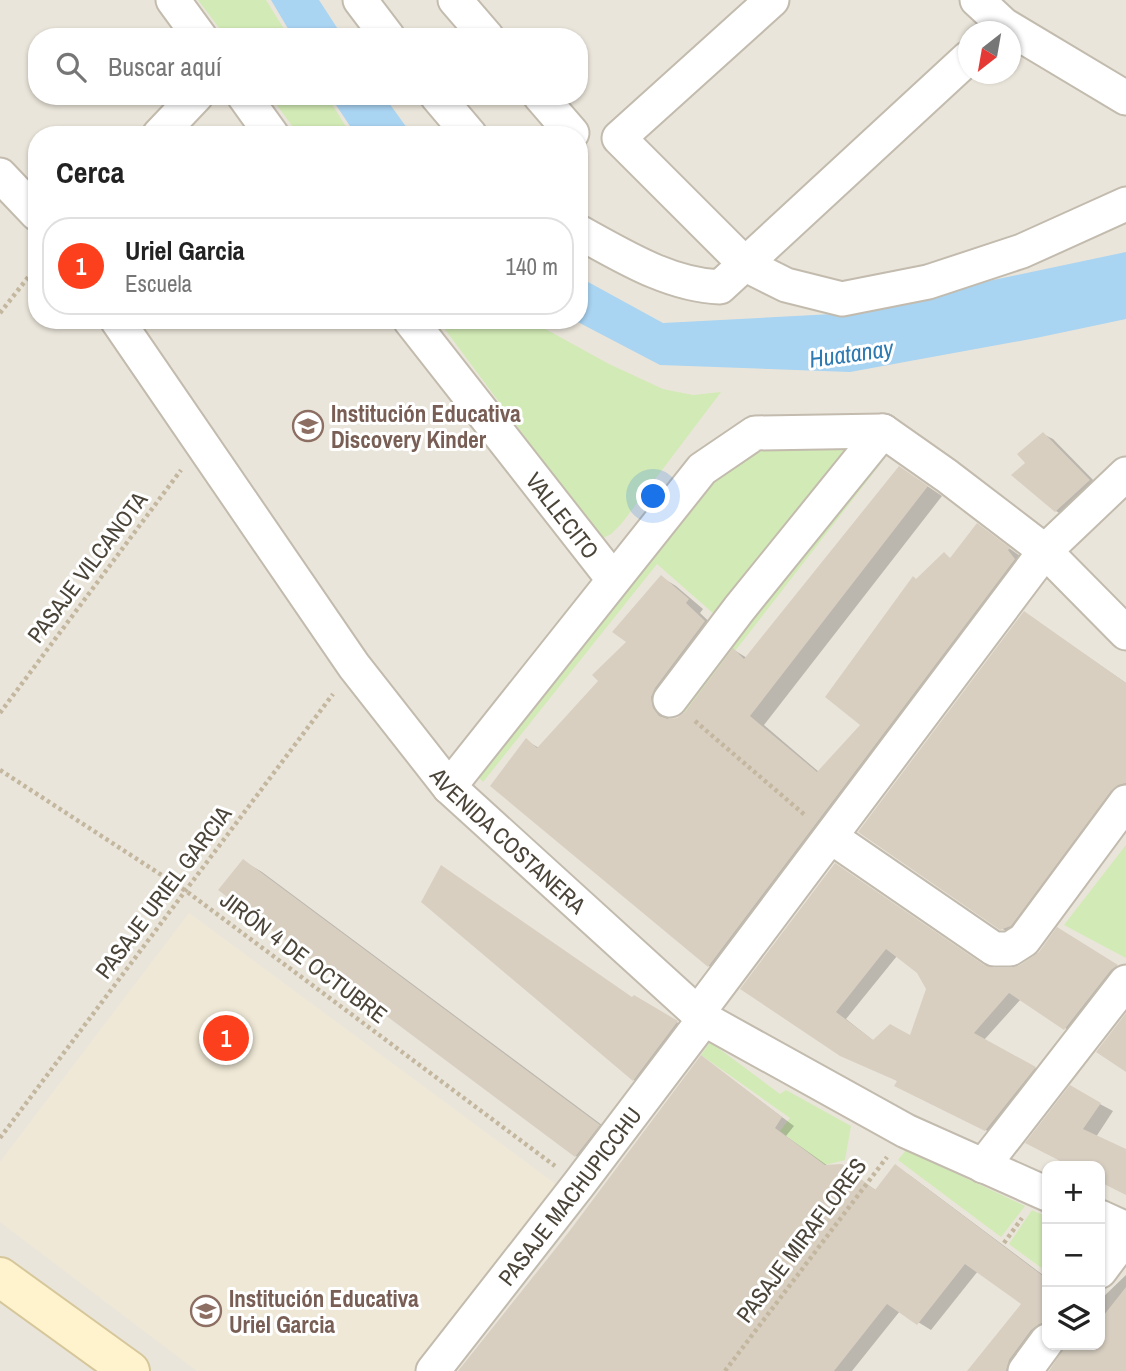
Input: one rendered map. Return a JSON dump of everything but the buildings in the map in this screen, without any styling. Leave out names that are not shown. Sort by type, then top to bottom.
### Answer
[{"type":"street","points":[[173,0],[193,28]]},
{"type":"street","points":[[360,0],[380,28]]},
{"type":"street","points":[[455,0],[479,28]]},
{"type":"street","points":[[772,0],[619,138],[746,265],[786,285],[842,299],[928,282],[1010,255],[1126,204]]},
{"type":"street","points":[[977,0],[995,21]]},
{"type":"street","points":[[1021,39],[1126,98]]},
{"type":"street","points":[[588,237],[653,272],[710,287],[720,287],[958,67]]},
{"type":"street","points":[[168,126],[187,105]]},
{"type":"street","points":[[250,105],[266,126]]},
{"type":"street","points":[[445,105],[462,126]]},
{"type":"street","points":[[548,105],[566,126]]},
{"type":"street","points":[[0,175],[28,205]]},
{"type":"street","name":"AVENIDA COSTANERA","points":[[123,329],[354,666],[449,787],[701,1016],[906,1131],[983,1166],[1037,1203]]},
{"type":"street","name":"VALLECITO","points":[[417,329],[613,579]]},
{"type":"street","points":[[670,700],[739,609],[883,431]]},
{"type":"street","points":[[449,787],[702,469],[755,433],[883,431],[1045,551],[1126,633]]},
{"type":"street","name":"PASAJE MACHUPICCHU","points":[[433,1371],[579,1185],[831,836],[1045,551],[1126,474]]},
{"type":"street","points":[[831,836],[995,949],[1010,949],[1024,940],[1126,802]]},
{"type":"street","points":[[983,1166],[1126,982]]},
{"type":"street","points":[[1105,1219],[1126,1229]]},
{"type":"street","points":[[1105,1264],[1126,1236]]},
{"type":"street","points":[[0,1277],[130,1371]]},
{"type":"street","points":[[1025,1371],[1042,1348]]},
{"type":"path","points":[[0,313],[28,277]]},
{"type":"path","name":"PASAJE VILCANOTA","points":[[0,713],[202,442]]},
{"type":"path","name":"PASAJE URIEL GARCIA","points":[[0,1138],[354,666]]},
{"type":"path","points":[[670,700],[831,836]]},
{"type":"path","name":"JIRÓN 4 DE OCTUBRE","points":[[0,771],[186,891],[579,1185]]},
{"type":"path","name":"PASAJE MIRAFLORES","points":[[725,1371],[906,1131]]},
{"type":"path","points":[[1004,1243],[1037,1203]]},
{"type":"shaded area","points":[[0,0],[1126,0],[1126,1371],[0,1371]]},
{"type":"shaded area","points":[[189,913],[565,1191],[427,1371],[197,1371],[0,1222],[0,1162]]},
{"type":"green space","points":[[198,0],[266,0],[283,28],[219,28]]},
{"type":"green space","points":[[277,105],[333,105],[345,126],[292,126]]},
{"type":"green space","points":[[445,329],[545,329],[609,364],[663,389],[693,395],[721,392],[622,523],[601,539]]},
{"type":"green space","points":[[744,424],[850,436],[885,458],[686,714],[674,705],[731,629],[657,564],[483,782],[465,764]]},
{"type":"green space","points":[[1126,845],[1126,958],[1064,925]]},
{"type":"green space","points":[[710,1042],[780,1094],[786,1090],[851,1126],[845,1160],[825,1165],[780,1131],[790,1118],[701,1055]]},
{"type":"green space","points":[[906,1150],[1025,1206],[1001,1237],[898,1160]]},
{"type":"green space","points":[[1032,1210],[1042,1215],[1042,1268],[1009,1244]]},
{"type":"water","points":[[271,0],[319,0],[337,28],[288,28]]},
{"type":"water","points":[[336,105],[390,105],[406,126],[350,126]]},
{"type":"water","name":"Huatanay","points":[[1126,252],[1126,319],[850,372],[660,365],[588,327],[588,282],[663,323],[833,314]]},
{"type":"place","name":"Institución Educativa Discovery Kinder","points":[[308,426]]},
{"type":"place","name":"Uriel Garcia","points":[[226,1038]]},
{"type":"place","name":"Institución Educativa Uriel Garcia","points":[[206,1311]]}]
